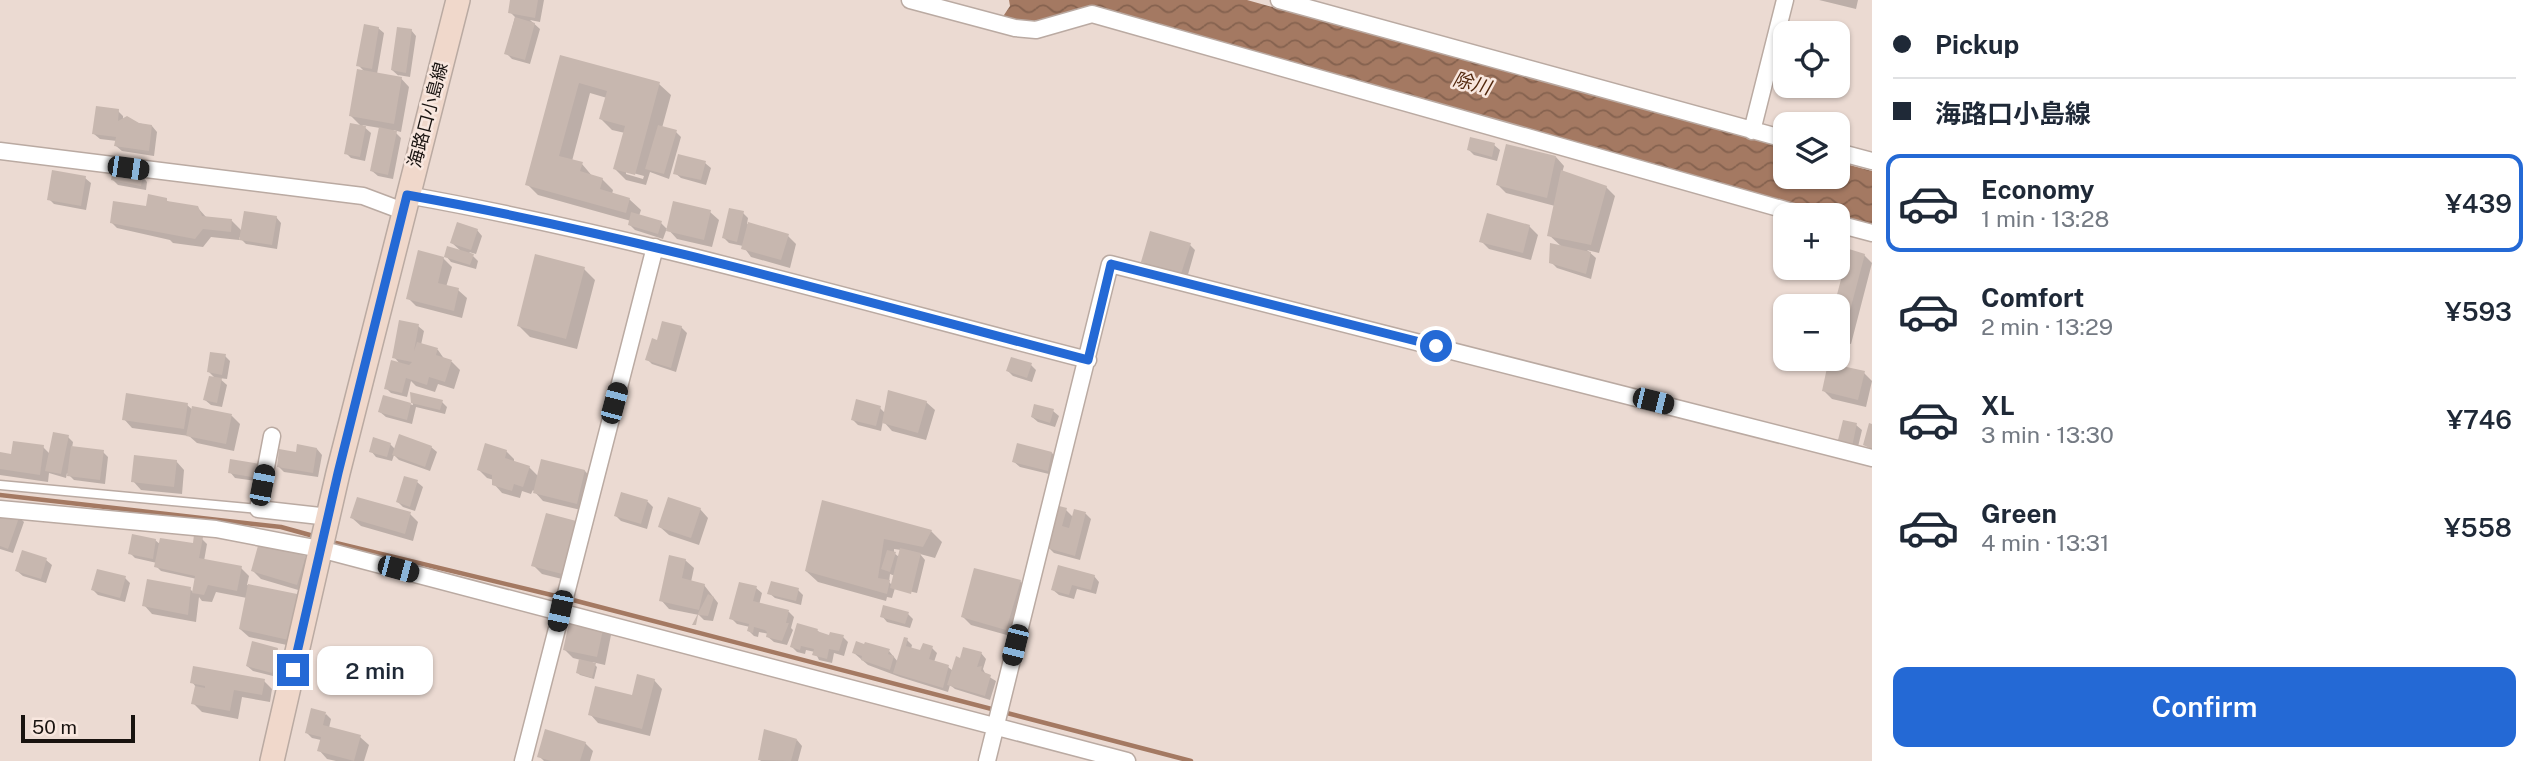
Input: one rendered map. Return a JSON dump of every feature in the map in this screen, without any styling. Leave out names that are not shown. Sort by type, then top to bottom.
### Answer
[{"type":"main road","name":"海路口小島線","points":[[272,761],[320,549],[458,0]]},
{"type":"street","points":[[910,0],[1014,28],[1036,30],[1092,14],[1773,207]]},
{"type":"street","points":[[1279,0],[1773,136]]},
{"type":"street","points":[[1752,131],[1785,0]]},
{"type":"street","points":[[0,151],[405,203],[513,214],[655,247],[1088,360]]},
{"type":"street","points":[[1850,155],[1872,161]]},
{"type":"street","points":[[1850,227],[1872,233]]},
{"type":"street","points":[[523,761],[655,247]]},
{"type":"street","points":[[987,761],[1111,264],[1872,458]]},
{"type":"street","points":[[272,436],[258,509],[329,517]]},
{"type":"street","points":[[0,509],[216,529],[320,549],[1127,761]]},
{"type":"lane","points":[[0,485],[258,509]]},
{"type":"water","name":"除川","points":[[1009,0],[1247,0],[1773,145],[1773,189],[1850,189],[1850,165],[1872,171],[1872,227],[1850,221],[1850,203],[1788,203],[1094,7],[1084,8],[1050,22],[1036,23],[1002,18],[1010,6]]},
{"type":"building","points":[[510,0],[538,0],[535,18],[508,13]]},
{"type":"building","points":[[515,17],[535,23],[525,60],[504,54]]},
{"type":"building","points":[[364,24],[379,27],[372,69],[356,66]]},
{"type":"building","points":[[397,27],[412,29],[406,73],[391,70]]},
{"type":"building","points":[[560,55],[660,82],[635,175],[613,169],[625,126],[599,119],[607,91],[579,83],[559,156],[583,162],[580,171],[603,178],[600,189],[630,198],[626,213],[525,185]]},
{"type":"building","points":[[357,69],[402,77],[394,124],[349,116]]},
{"type":"building","points":[[96,106],[119,109],[118,121],[127,116],[139,123],[152,125],[149,151],[114,146],[116,137],[92,134]]},
{"type":"building","points":[[350,123],[366,126],[360,157],[344,154]]},
{"type":"building","points":[[658,125],[677,130],[664,174],[645,169]]},
{"type":"building","points":[[379,127],[397,131],[388,175],[370,171]]},
{"type":"building","points":[[1470,137],[1495,143],[1492,157],[1467,150]]},
{"type":"building","points":[[1506,144],[1556,156],[1547,198],[1496,185]]},
{"type":"building","points":[[678,154],[706,161],[701,180],[673,174]]},
{"type":"building","points":[[52,170],[86,176],[81,206],[47,200]]},
{"type":"building","points":[[113,170],[143,175],[141,186],[111,180]]},
{"type":"building","points":[[1561,170],[1607,186],[1591,245],[1547,236]]},
{"type":"building","points":[[148,194],[167,198],[167,201],[198,206],[202,216],[232,219],[231,232],[203,229],[195,239],[110,223],[113,201],[146,206]]},
{"type":"building","points":[[673,201],[711,210],[704,240],[666,231]]},
{"type":"building","points":[[729,208],[744,211],[737,242],[722,238]]},
{"type":"building","points":[[244,211],[277,216],[272,245],[239,240]]},
{"type":"building","points":[[631,212],[662,221],[658,234],[628,225]]},
{"type":"building","points":[[1487,213],[1530,225],[1523,253],[1479,242]]},
{"type":"building","points":[[457,222],[478,229],[471,250],[450,243]]},
{"type":"building","points":[[748,222],[789,234],[781,260],[741,249]]},
{"type":"building","points":[[1150,231],[1191,243],[1181,274],[1141,262]]},
{"type":"building","points":[[1550,243],[1591,252],[1586,274],[1549,263]]},
{"type":"building","points":[[447,246],[474,254],[470,265],[444,257]]},
{"type":"building","points":[[1850,249],[1865,254],[1850,311],[1850,294],[1837,294],[1841,280],[1850,280]]},
{"type":"building","points":[[418,250],[444,257],[438,283],[459,288],[454,311],[406,299]]},
{"type":"building","points":[[535,254],[585,267],[566,339],[517,326]]},
{"type":"building","points":[[399,320],[419,324],[414,351],[417,342],[438,348],[436,355],[452,360],[445,382],[429,377],[427,385],[406,378],[402,393],[384,389],[391,360],[409,365],[412,362],[392,358]]},
{"type":"building","points":[[662,321],[682,326],[671,368],[645,360],[652,338],[657,340]]},
{"type":"building","points":[[210,352],[226,354],[222,375],[207,372]]},
{"type":"building","points":[[1011,357],[1032,363],[1027,378],[1006,371]]},
{"type":"building","points":[[1850,368],[1865,371],[1858,400],[1822,391],[1826,371],[1850,371]]},
{"type":"building","points":[[209,376],[222,378],[217,403],[203,400]]},
{"type":"building","points":[[888,390],[927,401],[918,433],[882,423]]},
{"type":"building","points":[[410,392],[443,400],[440,410],[411,403]]},
{"type":"building","points":[[126,393],[188,403],[184,429],[122,420]]},
{"type":"building","points":[[383,395],[411,403],[407,420],[378,412]]},
{"type":"building","points":[[856,399],[881,406],[876,426],[851,420]]},
{"type":"building","points":[[1034,404],[1054,409],[1050,423],[1031,417]]},
{"type":"building","points":[[192,406],[232,414],[226,444],[186,436]]},
{"type":"building","points":[[1843,420],[1857,423],[1852,447],[1837,444]]},
{"type":"building","points":[[1869,423],[1872,424],[1872,449],[1863,445]]},
{"type":"building","points":[[53,432],[69,435],[61,474],[45,471]]},
{"type":"building","points":[[399,434],[432,446],[425,467],[392,455]]},
{"type":"building","points":[[373,437],[391,443],[387,457],[369,452]]},
{"type":"building","points":[[13,441],[44,445],[40,475],[0,469],[0,452],[11,454]]},
{"type":"building","points":[[485,443],[507,450],[505,458],[530,466],[523,487],[514,484],[512,491],[492,485],[492,475],[477,470]]},
{"type":"building","points":[[1017,443],[1052,452],[1048,471],[1012,462]]},
{"type":"building","points":[[297,444],[317,448],[313,473],[277,467],[279,449],[296,452]]},
{"type":"building","points":[[71,446],[104,450],[100,480],[67,476]]},
{"type":"building","points":[[134,455],[177,460],[174,487],[131,482]]},
{"type":"building","points":[[230,459],[260,464],[258,478],[228,473]]},
{"type":"building","points":[[541,459],[585,470],[577,504],[533,493]]},
{"type":"building","points":[[404,476],[418,480],[410,507],[396,502]]},
{"type":"building","points":[[621,492],[648,500],[641,524],[614,516]]},
{"type":"building","points":[[357,497],[411,512],[405,534],[350,518]]},
{"type":"building","points":[[668,497],[701,508],[691,538],[658,527]]},
{"type":"building","points":[[822,500],[932,530],[923,547],[884,539],[878,578],[890,580],[887,594],[805,571]]},
{"type":"building","points":[[1059,506],[1067,508],[1062,526],[1069,528],[1074,509],[1086,512],[1075,556],[1047,548]]},
{"type":"building","points":[[0,513],[20,515],[8,549],[0,546]]},
{"type":"building","points":[[546,513],[580,522],[566,575],[531,566]]},
{"type":"building","points":[[132,534],[156,539],[153,559],[128,554]]},
{"type":"building","points":[[194,535],[203,537],[199,558],[242,566],[237,591],[208,585],[204,595],[192,593],[195,576],[154,567],[160,538],[193,543]]},
{"type":"building","points":[[259,542],[306,556],[297,585],[251,571]]},
{"type":"building","points":[[900,548],[921,553],[911,594],[890,588]]},
{"type":"building","points":[[22,550],[47,558],[41,579],[15,571]]},
{"type":"building","points":[[887,550],[896,552],[890,572],[881,569]]},
{"type":"building","points":[[669,555],[686,559],[682,578],[705,584],[699,610],[659,601]]},
{"type":"building","points":[[1058,565],[1095,575],[1091,590],[1072,585],[1069,595],[1051,590]]},
{"type":"building","points":[[974,568],[1021,580],[1006,630],[961,617]]},
{"type":"building","points":[[97,569],[126,576],[120,598],[91,590]]},
{"type":"building","points":[[147,579],[191,587],[188,615],[142,606]]},
{"type":"building","points":[[771,581],[799,588],[796,601],[767,594]]},
{"type":"building","points":[[739,582],[757,586],[753,601],[789,610],[786,623],[789,623],[782,641],[766,637],[765,630],[754,627],[753,633],[747,631],[749,624],[729,619]]},
{"type":"building","points":[[248,584],[302,595],[293,641],[239,629]]},
{"type":"building","points":[[708,594],[714,597],[708,616],[698,615],[696,625],[692,625]]},
{"type":"building","points":[[883,605],[909,612],[905,624],[880,617]]},
{"type":"building","points":[[570,618],[604,625],[597,657],[563,650]]},
{"type":"building","points":[[797,623],[829,635],[830,632],[844,635],[839,651],[829,649],[827,659],[812,655],[814,649],[801,646],[800,650],[790,647]]},
{"type":"building","points":[[904,637],[908,638],[906,646],[920,650],[923,643],[933,646],[929,659],[949,665],[943,688],[893,673]]},
{"type":"building","points":[[252,641],[278,648],[272,673],[246,666]]},
{"type":"building","points":[[856,641],[890,649],[888,654],[894,656],[890,670],[861,660],[862,656],[852,653]]},
{"type":"building","points":[[963,647],[982,652],[977,667],[982,666],[981,671],[991,675],[985,696],[947,685],[956,656],[960,658]]},
{"type":"building","points":[[579,659],[596,663],[592,678],[576,673]]},
{"type":"building","points":[[193,666],[265,679],[262,695],[234,690],[230,711],[191,704],[195,686],[205,688],[190,683]]},
{"type":"building","points":[[637,674],[655,679],[642,729],[588,715],[595,686],[632,695]]},
{"type":"building","points":[[311,708],[326,712],[323,725],[361,735],[354,761],[317,751],[321,737],[305,733]]},
{"type":"building","points":[[545,729],[586,742],[580,761],[551,761],[537,757]]},
{"type":"building","points":[[764,729],[797,739],[791,761],[758,760]]},
{"type":"waterway","points":[[0,495],[281,527],[310,535]]},
{"type":"waterway","points":[[336,543],[560,597]]},
{"type":"waterway","points":[[569,599],[1191,761]]},
{"type":"route","points":[[293,670],[338,473],[407,195],[513,214],[655,247],[1088,360],[1111,264],[1436,346]]}]
